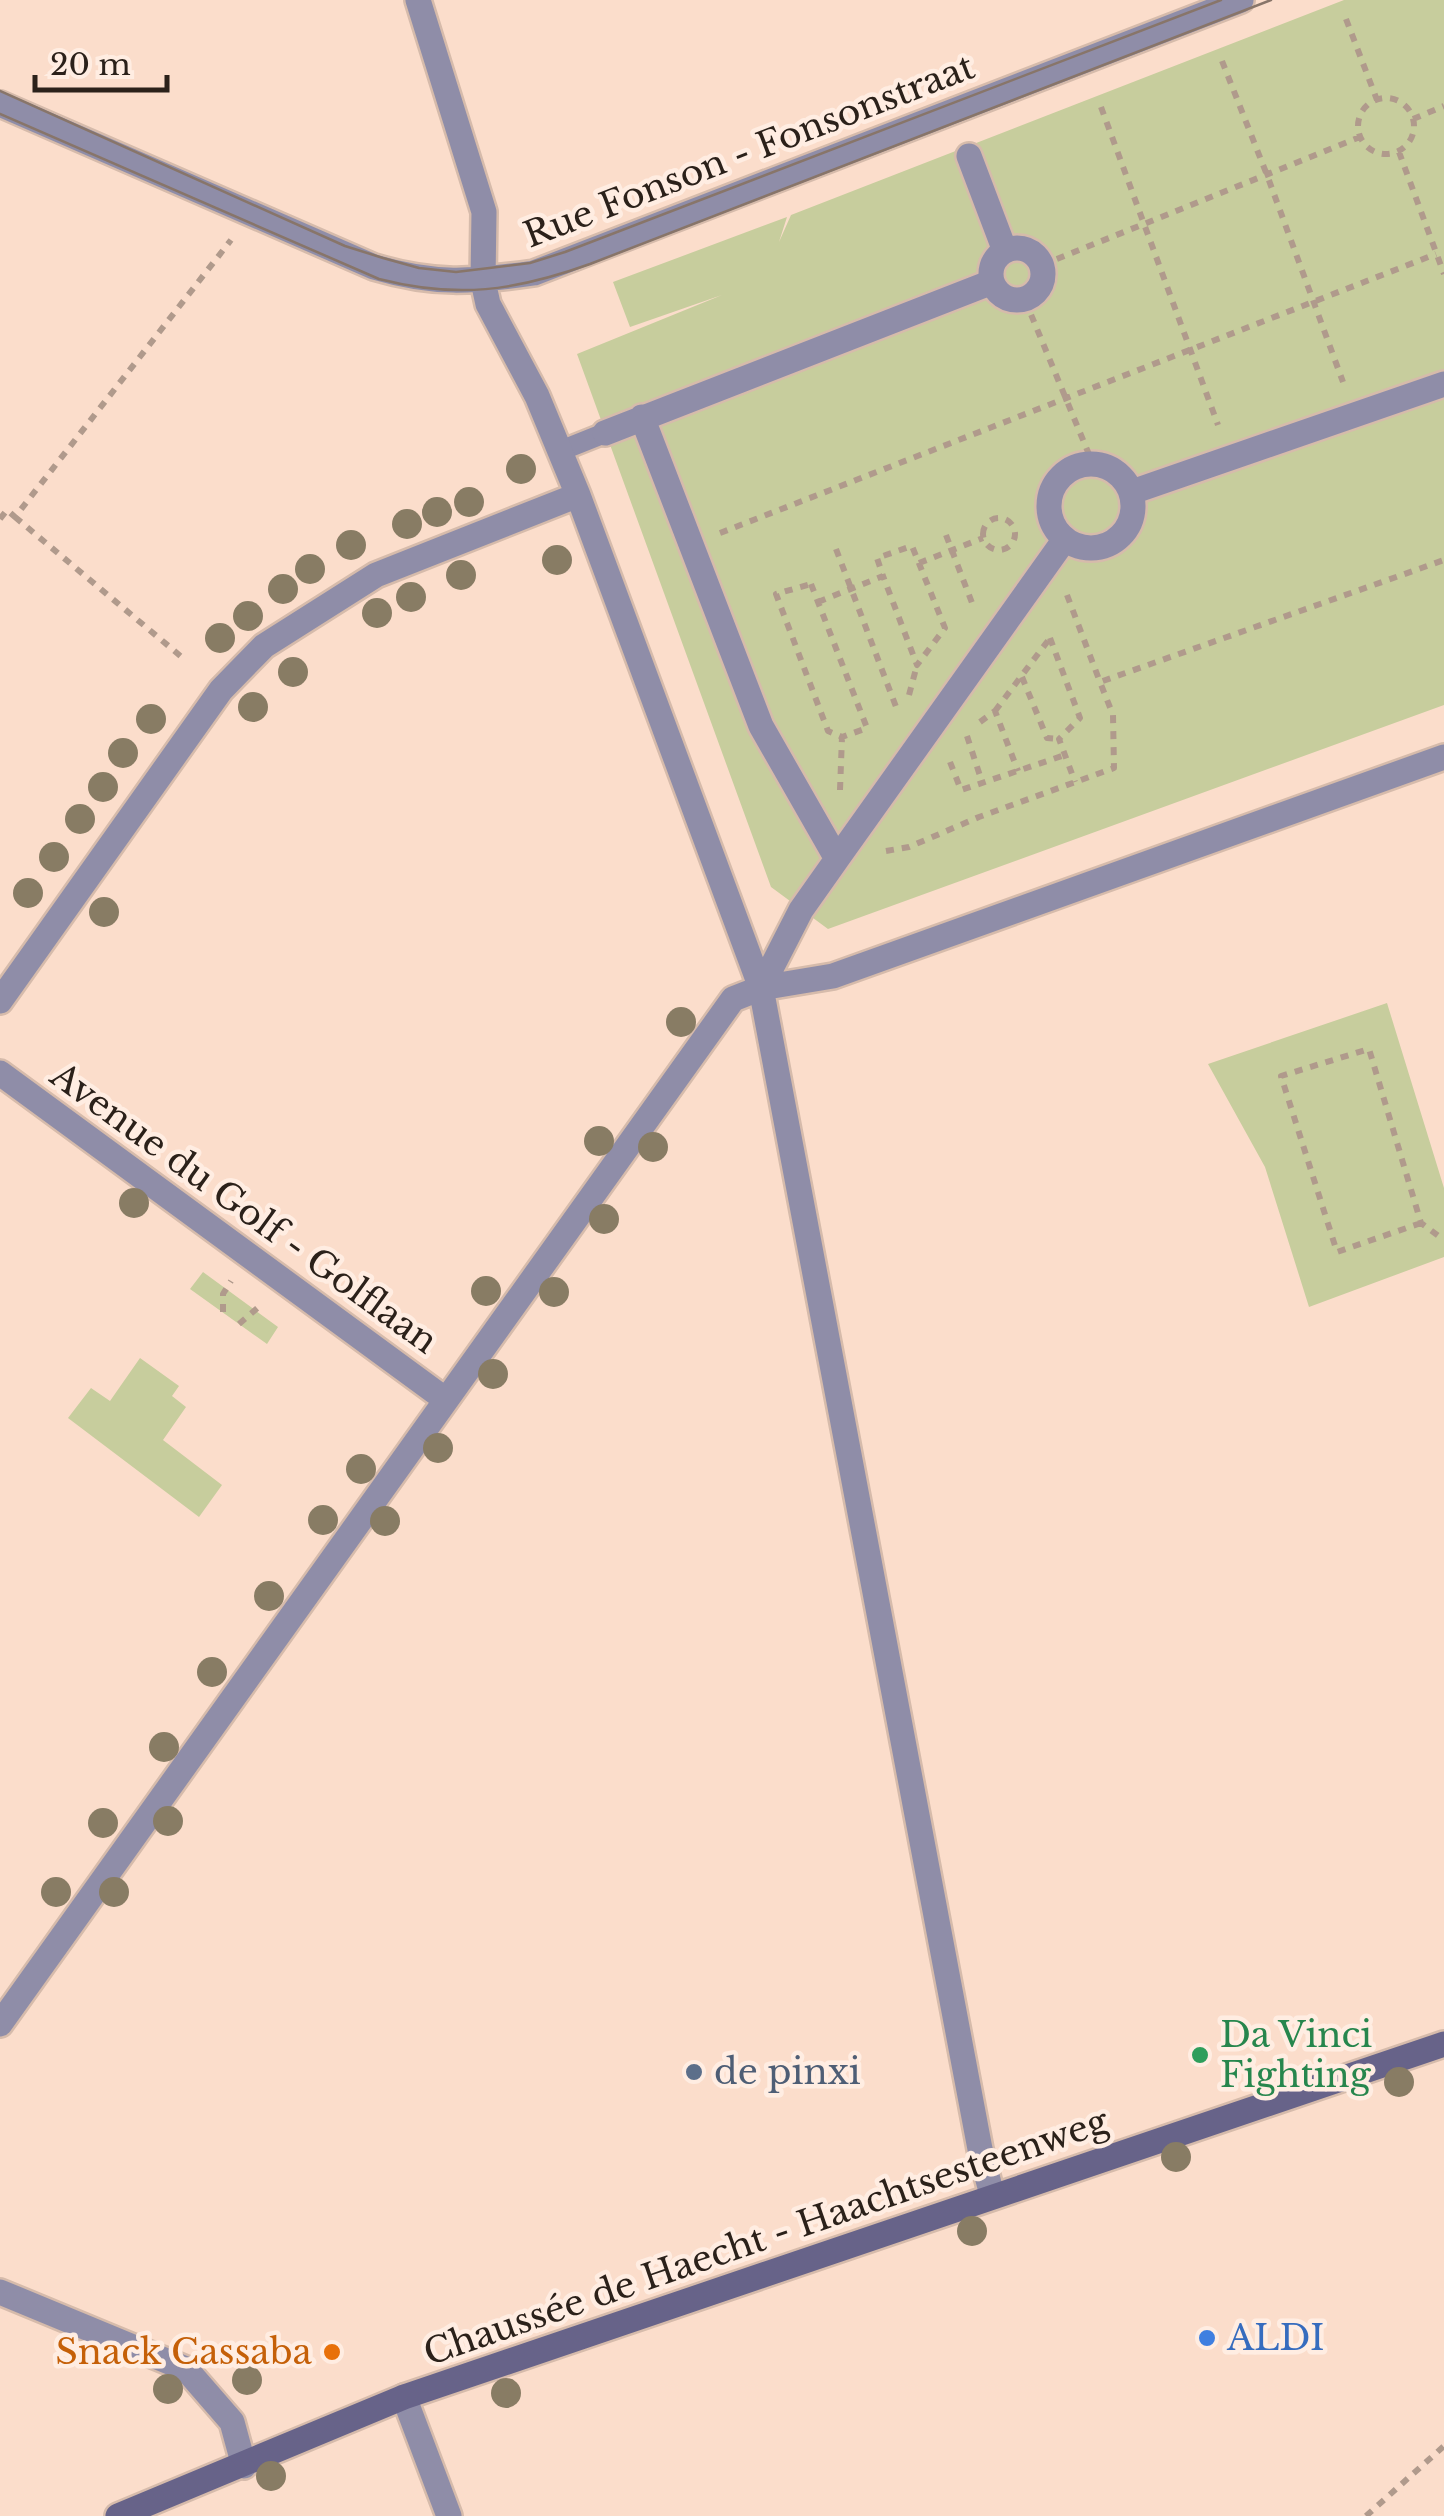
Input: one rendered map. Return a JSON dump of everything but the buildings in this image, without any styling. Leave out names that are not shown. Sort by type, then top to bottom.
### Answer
[{"type":"street","points":[[418,0],[484,212],[488,304],[523,367],[578,495],[761,988],[980,2149],[992,2195]]},
{"type":"street","name":"Rue Fonson - Fonsonstraat","points":[[0,104],[374,268],[443,282],[484,280],[534,274],[1242,0]]},
{"type":"street","points":[[969,156],[1005,251]]},
{"type":"street","points":[[1020,248],[1033,253],[1042,265],[1043,279],[1037,292],[1025,300],[1012,300],[1000,294],[992,282],[991,270],[1005,251],[1020,248]]},
{"type":"street","points":[[606,433],[992,282]]},
{"type":"street","points":[[1132,492],[1444,384]]},
{"type":"street","points":[[642,417],[761,726],[837,858]]},
{"type":"street","points":[[1084,464],[1113,470],[1132,492],[1132,519],[1126,532],[1101,548],[1086,549],[1065,539],[1053,526],[1048,511],[1055,483],[1066,472],[1084,464]]},
{"type":"street","points":[[0,1002],[221,690],[264,646],[376,575],[578,495]]},
{"type":"street","points":[[761,988],[802,910],[837,858],[1065,539]]},
{"type":"street","points":[[0,2024],[733,999],[761,988],[833,976],[1444,757]]},
{"type":"street","name":"Avenue du Golf - Golflaan","points":[[0,1073],[446,1400]]},
{"type":"street","name":"Chaussée de Haecht - Haachtsesteenweg","points":[[118,2516],[404,2398],[1444,2044]]},
{"type":"street","points":[[0,2292],[186,2369],[232,2422],[244,2466]]},
{"type":"street","points":[[404,2398],[449,2516]]},
{"type":"lane","points":[[560,450],[606,433]]},
{"type":"path","points":[[1346,20],[1376,100]]},
{"type":"path","points":[[1222,61],[1356,415]]},
{"type":"path","points":[[1376,100],[1399,101],[1413,118],[1409,144],[1398,152],[1376,152],[1360,137],[1358,122],[1364,108],[1376,100]]},
{"type":"path","points":[[1413,118],[1444,106]]},
{"type":"path","points":[[1101,107],[1230,459]]},
{"type":"path","points":[[1042,265],[1360,137]]},
{"type":"path","points":[[1398,152],[1444,274]]},
{"type":"path","points":[[15,517],[250,214]]},
{"type":"path","points":[[693,543],[1436,254]]},
{"type":"path","points":[[1025,300],[1093,464]]},
{"type":"path","points":[[0,519],[6,510],[184,659]]},
{"type":"path","points":[[993,519],[1008,520],[1013,527],[1014,535],[1004,549],[988,545],[984,538],[983,530],[993,519]]},
{"type":"path","points":[[946,535],[983,631],[994,639]]},
{"type":"path","points":[[919,564],[984,538]]},
{"type":"path","points":[[837,858],[909,847],[1114,768],[1113,715],[1058,570],[1065,539]]},
{"type":"path","points":[[912,546],[946,628],[916,665],[883,576],[877,558],[912,546]]},
{"type":"path","points":[[836,549],[908,736],[946,754],[961,790],[1064,755]]},
{"type":"path","points":[[1100,682],[1444,560]]},
{"type":"path","points":[[818,602],[883,576]]},
{"type":"path","points":[[811,584],[818,602],[866,728],[842,737],[828,731],[776,594],[811,584]]},
{"type":"path","points":[[982,782],[965,732],[996,711],[1050,638],[1080,718],[1059,739]]},
{"type":"path","points":[[1022,676],[1048,738],[1059,739]]},
{"type":"path","points":[[996,711],[1018,771]]},
{"type":"path","points":[[1059,739],[1075,782]]},
{"type":"path","points":[[1421,1223],[1336,1252],[1281,1076],[1369,1050],[1421,1223],[1444,1240]]},
{"type":"path","points":[[223,1312],[223,1294],[232,1280]]},
{"type":"path","points":[[239,1324],[262,1303]]},
{"type":"path","points":[[1366,2516],[1444,2446]]},
{"type":"green space","points":[[1344,0],[1444,0],[1444,705],[828,929],[771,887],[577,354],[722,295],[630,327],[613,282],[787,217],[779,242],[791,215]]},
{"type":"green space","points":[[1387,1003],[1444,1188],[1444,1257],[1309,1307],[1265,1167],[1208,1064]]},
{"type":"green space","points":[[203,1272],[278,1327],[267,1344],[190,1289]]},
{"type":"green space","points":[[140,1358],[179,1386],[172,1396],[186,1407],[163,1440],[222,1485],[199,1517],[68,1418],[91,1388],[110,1401]]},
{"type":"tram line","points":[[0,91],[345,246],[419,268],[456,272],[530,263],[565,252],[1221,0]]},
{"type":"tram line","points":[[0,114],[379,279],[434,289],[486,289],[536,281],[590,264],[1271,0]]},
{"type":"place","name":"Da Vinci Fighting","points":[[1200,2055]]},
{"type":"place","name":"de pinxi","points":[[694,2072]]},
{"type":"place","name":"ALDI","points":[[1207,2338]]},
{"type":"place","name":"Snack Cassaba","points":[[332,2352]]}]
